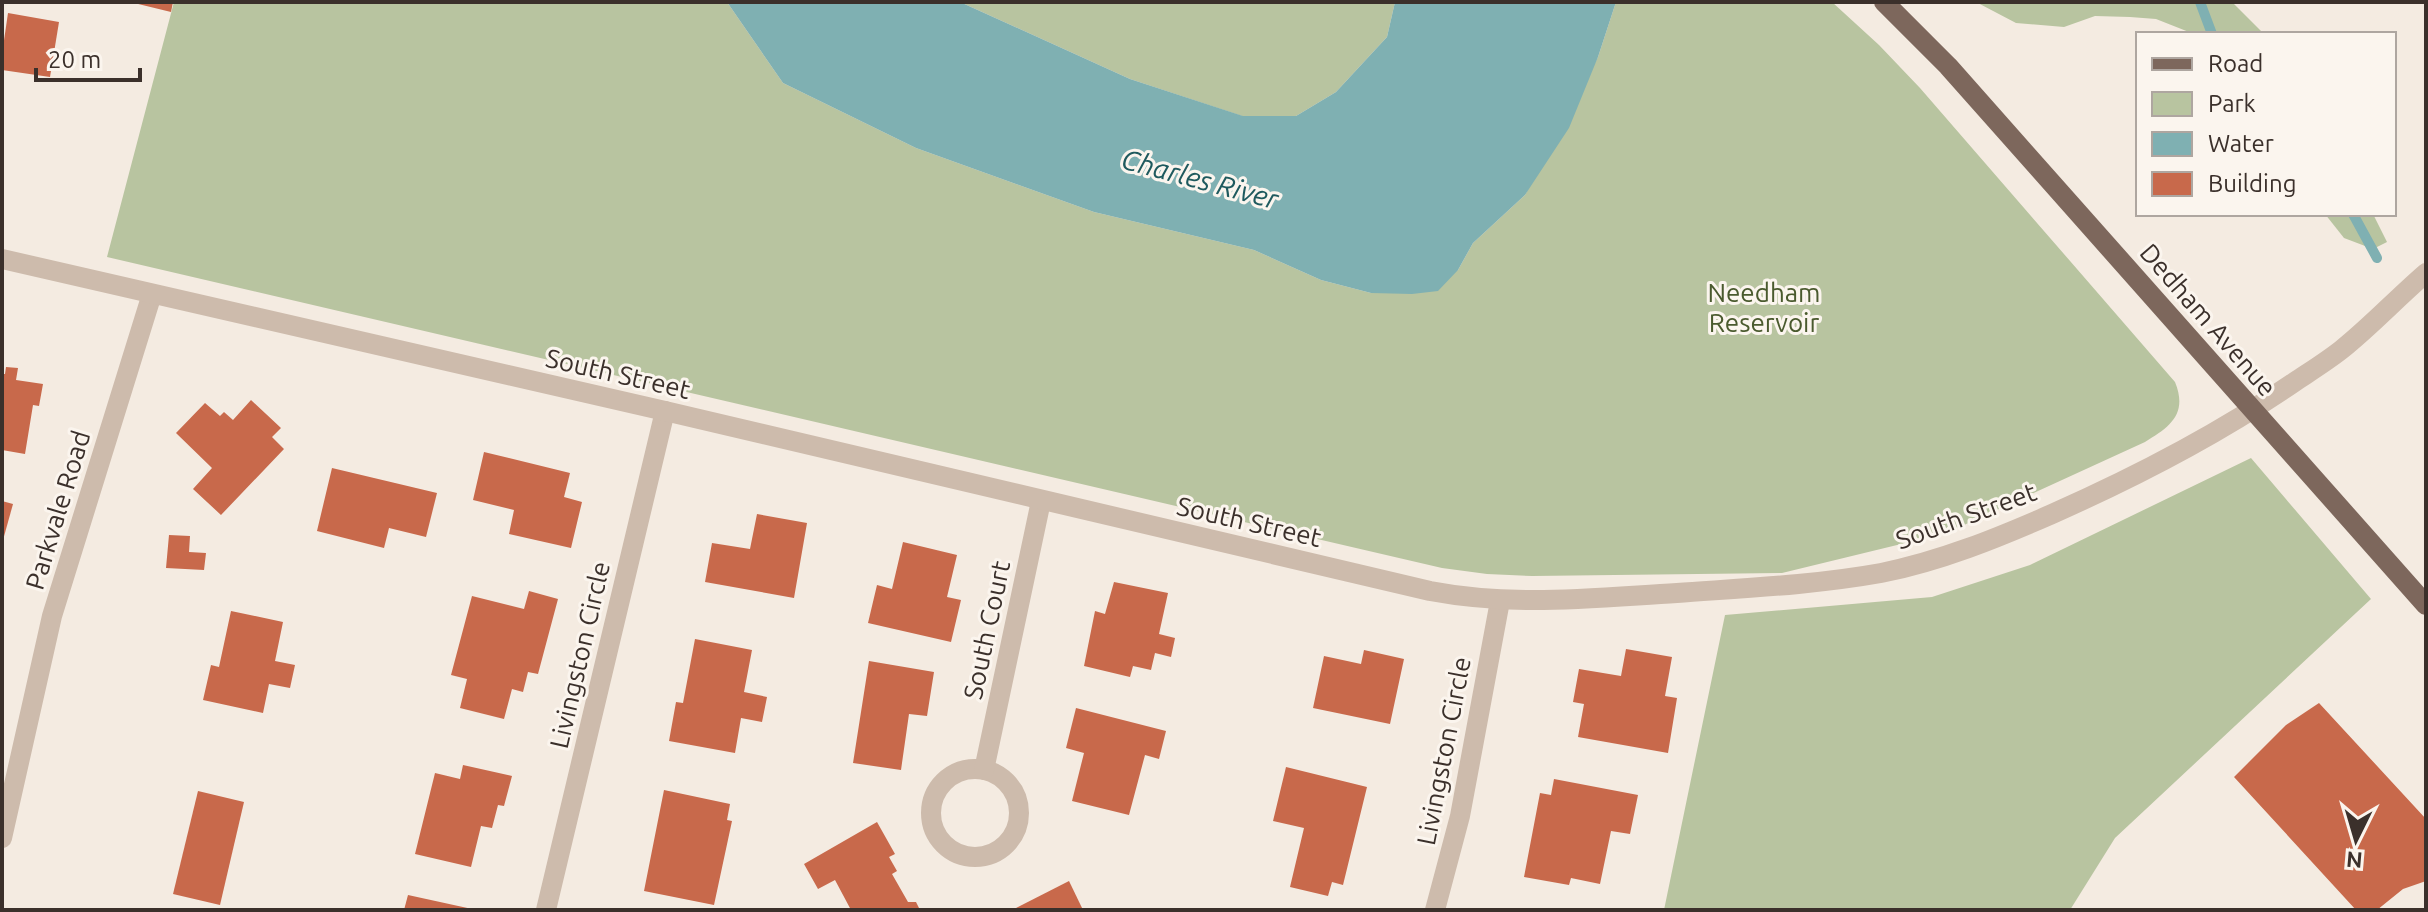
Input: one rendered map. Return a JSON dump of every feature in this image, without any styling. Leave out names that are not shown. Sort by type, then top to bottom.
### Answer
[{"type":"main road","name":"Dedham Avenue","points":[[1884,2],[1958,77],[2426,605]]},
{"type":"street","name":"South Street","points":[[2,259],[1430,591],[1500,601],[1571,600],[1850,578],[1913,565],[1966,549],[2078,502],[2186,449],[2253,411],[2341,350],[2426,273]]},
{"type":"street","name":"Parkvale Road","points":[[2,838],[52,616],[152,294]]},
{"type":"street","name":"Livingston Circle","points":[[546,910],[665,411]]},
{"type":"street","name":"South Court","points":[[984,770],[1041,501]]},
{"type":"street","name":"Livingston Circle","points":[[1435,910],[1460,816],[1500,601]]},
{"type":"street","points":[[984,770],[997,775],[1016,797],[1018,826],[1001,850],[973,858],[946,847],[937,836],[931,808],[935,794],[955,774],[984,770]]},
{"type":"green space","name":"Needham Reservoir","points":[[174,2],[727,2],[783,83],[916,148],[1094,212],[1254,250],[1321,280],[1371,293],[1458,270],[1473,243],[1525,195],[1598,57],[1616,2],[1832,2],[1920,88],[2175,382],[2178,411],[2169,425],[2145,442],[1964,525],[1930,537],[1782,573],[1532,576],[1442,568],[107,257]]},
{"type":"green space","points":[[960,2],[1395,2],[1387,37],[1336,92],[1296,116],[1242,116],[1130,79]]},
{"type":"green space","points":[[1976,2],[2232,2],[2262,32],[2189,32],[2156,19],[2130,17],[2095,16],[2064,27],[2016,23]]},
{"type":"green space","points":[[2327,216],[2374,216],[2387,242],[2373,249],[2344,238]]},
{"type":"green space","points":[[2251,458],[2371,599],[2115,838],[2070,910],[1664,910],[1725,615],[1932,597],[2030,565]]},
{"type":"water","name":"Charles River","points":[[727,2],[960,2],[1130,79],[1243,116],[1296,116],[1336,92],[1387,37],[1395,2],[1616,2],[1569,128],[1525,195],[1473,243],[1458,270],[1438,291],[1412,294],[1371,293],[1321,280],[1254,250],[1094,212],[916,148],[783,83]]},
{"type":"building","points":[[130,2],[173,2],[171,12]]},
{"type":"building","points":[[8,13],[59,22],[50,77],[2,70]]},
{"type":"building","points":[[6,367],[18,368],[16,380],[43,384],[39,406],[33,405],[25,454],[2,450],[2,374],[5,374]]},
{"type":"building","points":[[251,400],[281,428],[272,437],[284,449],[221,515],[193,489],[212,468],[176,433],[205,403],[220,416],[224,412],[233,420]]},
{"type":"building","points":[[484,452],[570,473],[564,497],[582,502],[571,548],[509,534],[514,510],[473,500]]},
{"type":"building","points":[[332,468],[437,493],[426,537],[389,528],[384,548],[317,531]]},
{"type":"building","points":[[2,501],[13,504],[3,540],[2,540]]},
{"type":"building","points":[[757,514],[807,523],[794,598],[705,582],[712,543],[750,549]]},
{"type":"building","points":[[169,535],[190,536],[189,552],[206,553],[204,570],[166,568]]},
{"type":"building","points":[[903,542],[957,555],[947,597],[961,600],[951,642],[868,623],[877,585],[892,589]]},
{"type":"building","points":[[1114,582],[1168,593],[1159,634],[1175,638],[1171,657],[1155,653],[1151,670],[1133,666],[1130,677],[1084,666],[1095,611],[1105,614]]},
{"type":"building","points":[[529,591],[558,599],[538,674],[528,672],[523,692],[512,689],[504,719],[460,708],[467,679],[451,675],[472,596],[524,609]]},
{"type":"building","points":[[231,611],[283,622],[275,661],[295,665],[290,688],[269,684],[263,713],[203,700],[211,665],[219,667]]},
{"type":"building","points":[[695,639],[752,650],[744,692],[767,697],[762,722],[741,718],[735,753],[669,741],[676,702],[683,703]]},
{"type":"building","points":[[1626,649],[1672,657],[1665,696],[1677,698],[1668,753],[1578,737],[1584,704],[1573,702],[1579,669],[1621,676]]},
{"type":"building","points":[[1364,650],[1404,659],[1390,724],[1313,708],[1324,656],[1361,664]]},
{"type":"building","points":[[869,661],[934,672],[927,716],[909,714],[901,770],[853,763]]},
{"type":"building","points":[[2319,703],[2426,819],[2426,881],[2403,889],[2377,910],[2356,910],[2234,777],[2286,725]]},
{"type":"building","points":[[1076,708],[1166,731],[1159,759],[1145,755],[1129,815],[1072,801],[1084,753],[1066,748]]},
{"type":"building","points":[[463,765],[512,776],[504,806],[498,805],[492,828],[481,826],[471,867],[415,854],[435,773],[460,779]]},
{"type":"building","points":[[1286,767],[1367,787],[1343,885],[1332,882],[1328,896],[1290,887],[1304,828],[1273,821]]},
{"type":"building","points":[[1554,779],[1638,795],[1630,834],[1611,831],[1600,884],[1571,878],[1569,885],[1524,877],[1540,793],[1551,795]]},
{"type":"building","points":[[664,790],[730,804],[727,820],[732,821],[714,905],[644,891]]},
{"type":"building","points":[[198,791],[244,802],[220,905],[173,894]]},
{"type":"building","points":[[877,822],[895,854],[889,857],[897,871],[892,874],[908,902],[916,902],[920,910],[851,910],[835,880],[818,889],[804,864]]},
{"type":"building","points":[[1069,881],[1083,910],[1012,910]]},
{"type":"building","points":[[408,895],[472,909],[472,910],[404,910]]},
{"type":"waterway","points":[[2200,2],[2211,32]]},
{"type":"waterway","points":[[2354,216],[2377,258]]}]
